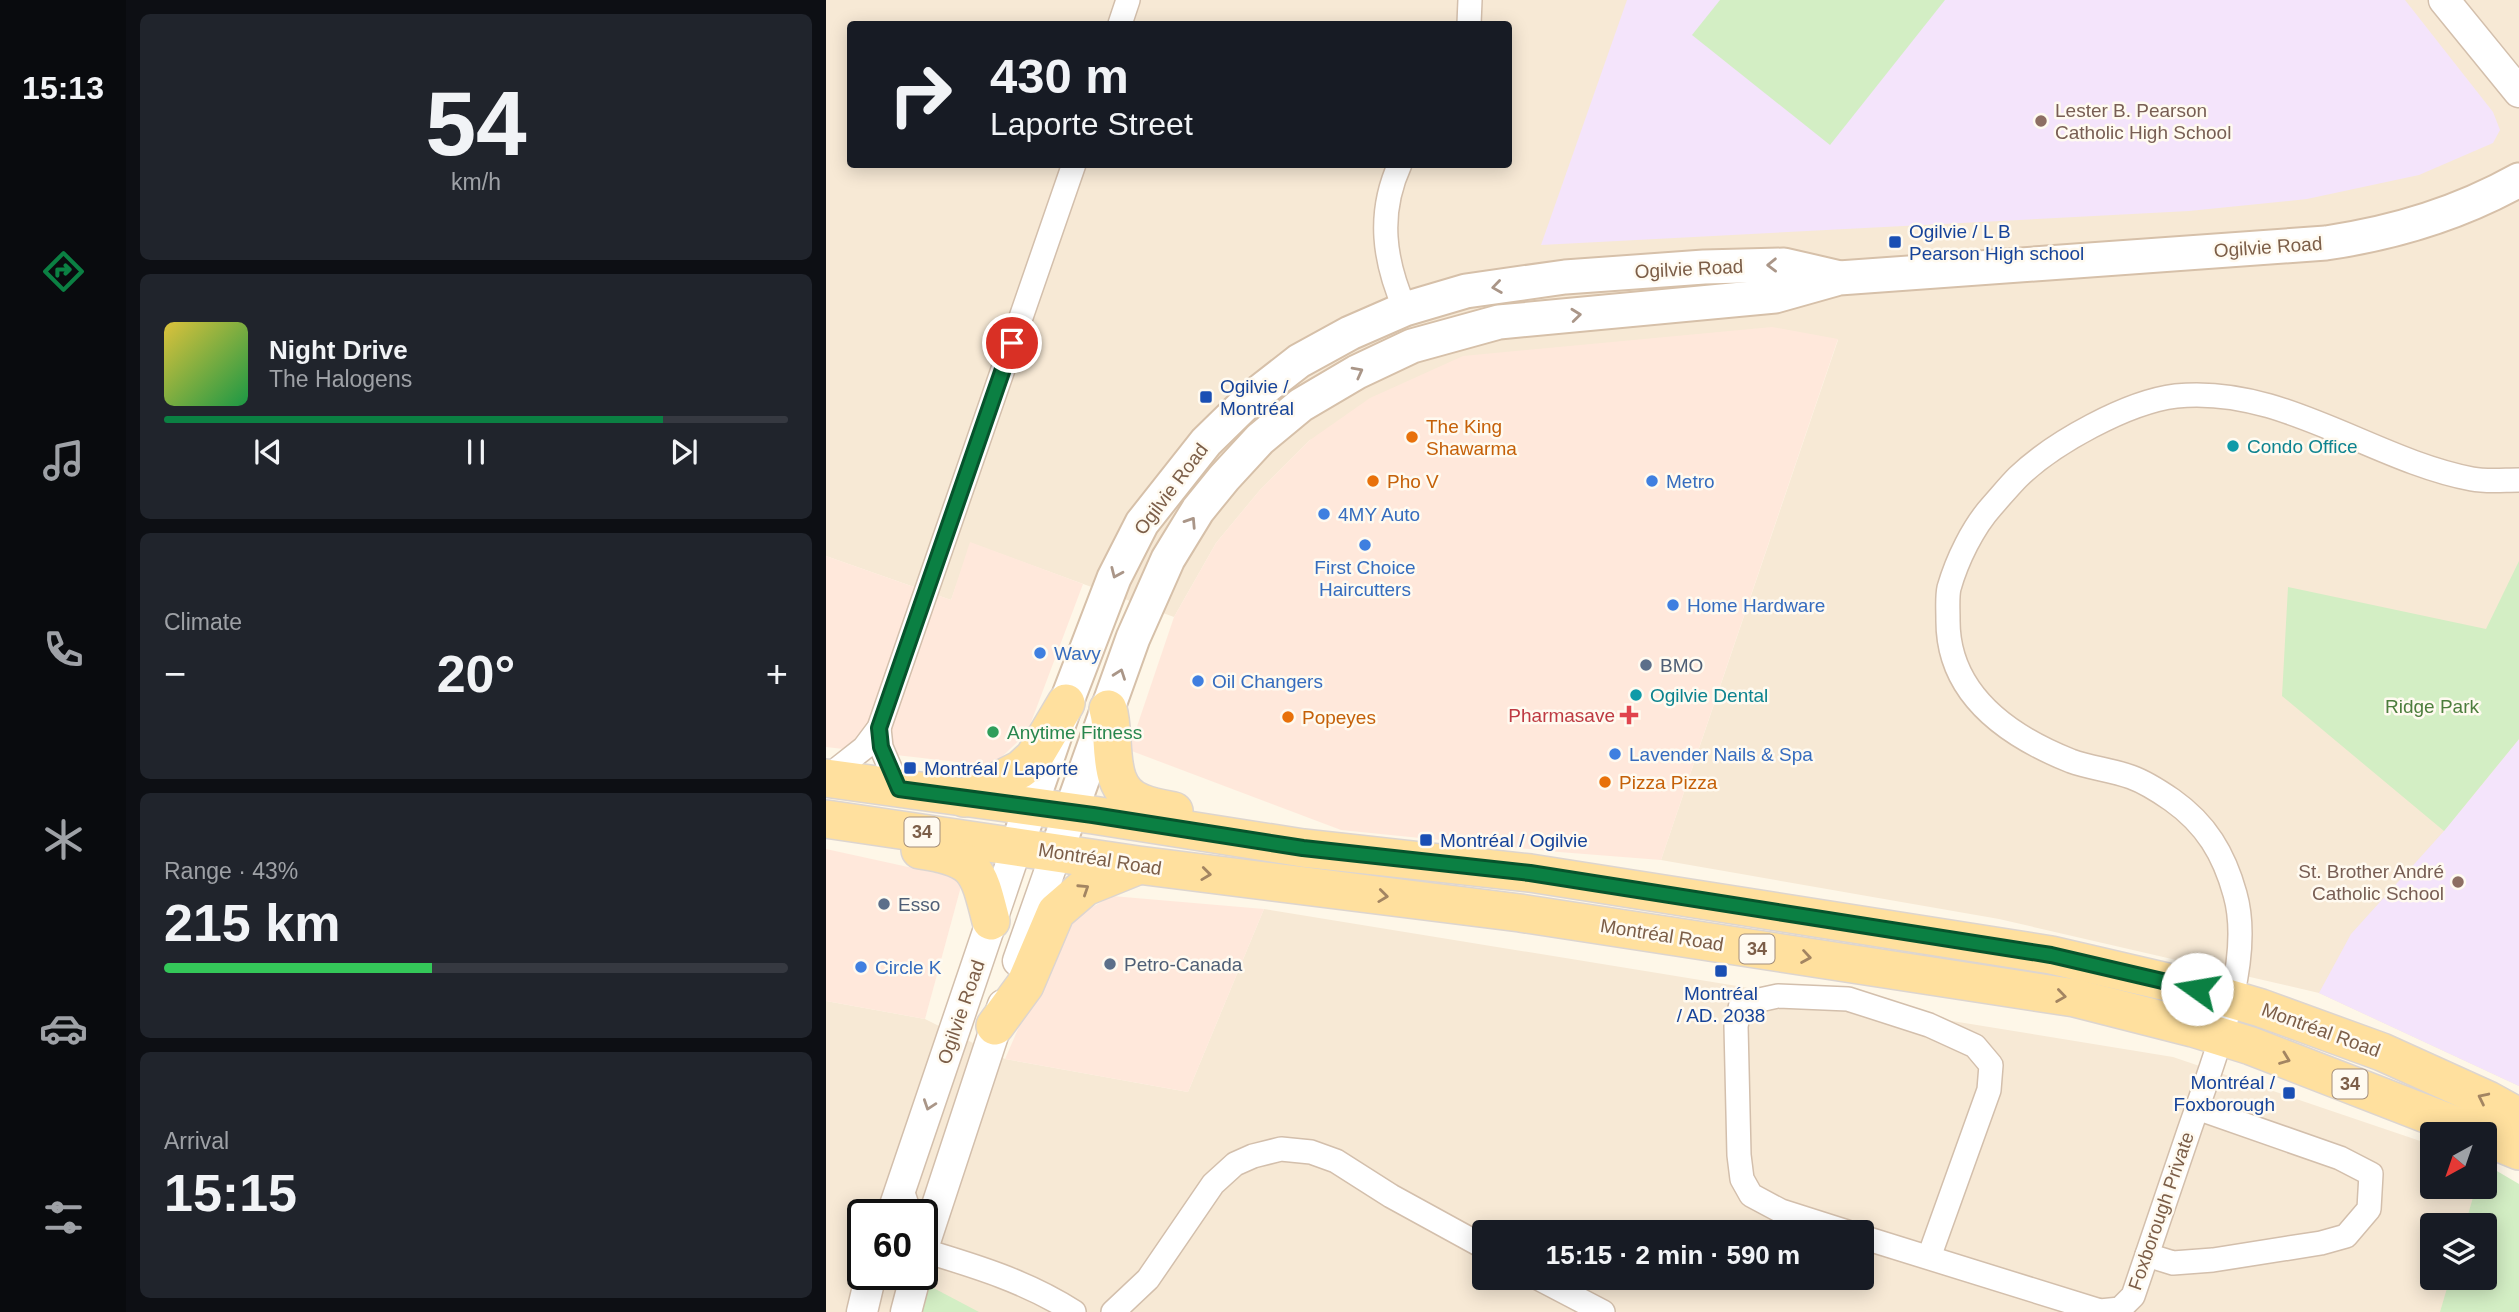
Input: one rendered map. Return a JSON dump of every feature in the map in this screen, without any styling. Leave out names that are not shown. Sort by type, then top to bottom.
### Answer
[{"type":"main road","name":"Ogilvie Road","points":[[1056,853],[1133,638],[1168,559],[1198,510],[1260,439],[1301,405],[1357,372],[1412,345],[1499,322],[1775,296],[1839,278],[2355,239],[2421,224],[2457,211],[2519,180]]},
{"type":"main road","name":"Ogilvie Road","points":[[1017,846],[1066,703],[1127,550],[1149,513],[1206,442],[1249,400],[1299,361],[1350,333],[1405,309],[1466,291],[1592,275],[1703,267],[1784,265],[1839,278]]},
{"type":"main road","points":[[964,798],[1021,769],[1034,757],[1066,703]]},
{"type":"main road","points":[[1108,709],[1112,722],[1113,767],[1129,796],[1139,803],[1266,832],[1303,848]]},
{"type":"main road","name":"Montréal Road","points":[[826,778],[1303,848],[1530,873],[2051,955],[2231,998],[2382,1052],[2519,1116]]},
{"type":"main road","points":[[826,820],[853,837],[951,855],[965,862],[975,872],[984,891],[991,921]]},
{"type":"main road","name":"Montréal Road","points":[[826,820],[1138,865],[1520,913],[2074,998],[2220,1036],[2446,1122]]},
{"type":"main road","points":[[995,1026],[1025,985],[1056,912],[1085,887],[1138,865]]},
{"type":"main road","points":[[1520,913],[1530,873]]},
{"type":"main road","points":[[2497,1142],[2519,1152]]},
{"type":"street","points":[[1121,21],[1128,0]]},
{"type":"street","points":[[1469,21],[1471,0]]},
{"type":"street","points":[[2444,0],[2519,92]]},
{"type":"street","points":[[826,778],[864,748],[879,728],[1073,168]]},
{"type":"street","points":[[1398,168],[1391,183],[1384,229],[1392,281],[1405,309]]},
{"type":"street","name":"Foxborough Private","points":[[1874,1241],[2100,1311],[2120,1309],[2133,1296],[2197,1108],[2231,998],[2241,948],[2241,920],[2225,861],[2202,826],[2173,800],[2141,781],[2128,775],[2073,762],[2033,743],[1992,716],[1962,682],[1948,638],[1948,590],[1966,546],[1986,512],[2020,475],[2087,429],[2128,409],[2175,396],[2221,397],[2270,406],[2433,469],[2476,480],[2519,481]]},
{"type":"street","points":[[879,728],[881,747],[899,789]]},
{"type":"street","name":"Ogilvie Road","points":[[903,1199],[1017,846]]},
{"type":"street","name":"Ogilvie Road","points":[[938,1201],[995,1026],[1056,853]]},
{"type":"street","points":[[1809,1220],[1780,1211],[1751,1195],[1742,1180],[1738,1154],[1736,1026],[1741,1004],[1778,996],[1847,999],[1929,1026],[1975,1046],[1991,1065],[1989,1090],[1929,1258]]},
{"type":"street","points":[[2147,1255],[2173,1262],[2213,1260],[2321,1243],[2346,1236],[2369,1209],[2371,1174],[2340,1158],[2197,1108]]},
{"type":"street","points":[[1113,1312],[1148,1279],[1213,1184],[1235,1164],[1281,1149],[1311,1152],[1336,1161],[1391,1196],[1472,1240]]},
{"type":"street","points":[[938,1255],[1006,1277],[1054,1299],[1074,1312]]},
{"type":"street","points":[[862,1312],[870,1290]]},
{"type":"street","points":[[906,1312],[912,1290]]},
{"type":"street","points":[[1561,1290],[1603,1312]]},
{"type":"shaded area","points":[[826,0],[2519,0],[2519,1086],[2319,993],[1999,919],[1661,860],[1838,340],[1310,440],[1260,490],[1216,543],[1174,617],[971,543],[951,600],[826,556]]},
{"type":"shaded area","name":"Lester B. Pearson Catholic High School","points":[[1627,0],[2405,0],[2493,112],[2500,130],[2493,143],[2419,175],[2307,199],[2189,211],[1541,245]]},
{"type":"shaded area","points":[[1772,327],[1838,339],[1661,860],[1341,830],[1129,750],[1174,617],[1216,543],[1260,490],[1310,440],[1370,398],[1463,356]]},
{"type":"shaded area","points":[[970,542],[1083,584],[1027,733],[992,766],[826,747],[826,556],[951,600]]},
{"type":"shaded area","name":"St. Brother André Catholic School","points":[[2519,739],[2519,1086],[2319,993],[2351,934],[2444,831]]},
{"type":"shaded area","points":[[826,849],[963,879],[925,1019],[826,1001]]},
{"type":"shaded area","points":[[1112,896],[1264,909],[1188,1092],[1005,1059],[1064,923]]},
{"type":"shaded area","points":[[1264,909],[2173,1057],[2420,1141],[2420,1199],[2489,1199],[2492,1213],[2420,1213],[2420,1290],[2497,1290],[2497,1230],[2519,1312],[826,1312],[826,1001],[925,1019],[1005,1059],[1188,1092]]},
{"type":"green space","points":[[1720,0],[1945,0],[1830,145],[1692,35]]},
{"type":"green space","name":"Ridge Park","points":[[2519,561],[2519,739],[2444,831],[2282,696],[2288,587],[2486,629]]},
{"type":"green space","points":[[2497,1171],[2519,1184],[2519,1312],[2440,1312],[2446,1290],[2497,1290],[2497,1213],[2468,1213],[2473,1199],[2497,1199]]},
{"type":"green space","points":[[923,1290],[937,1290],[979,1312],[920,1312]]},
{"type":"place","name":"Lester B. Pearson Catholic High School","points":[[2041,121]]},
{"type":"place","name":"Ogilvie / L B Pearson High school","points":[[1895,242]]},
{"type":"place","name":"Ogilvie / Montréal","points":[[1206,397]]},
{"type":"place","name":"The King Shawarma","points":[[1412,437]]},
{"type":"place","name":"Condo Office","points":[[2233,446]]},
{"type":"place","name":"Pho V","points":[[1373,481]]},
{"type":"place","name":"Metro","points":[[1652,481]]},
{"type":"place","name":"4MY Auto","points":[[1324,514]]},
{"type":"place","name":"First Choice Haircutters","points":[[1365,545]]},
{"type":"place","name":"Home Hardware","points":[[1673,605]]},
{"type":"place","name":"Wavy","points":[[1040,653]]},
{"type":"place","name":"BMO","points":[[1646,665]]},
{"type":"place","name":"Oil Changers","points":[[1198,681]]},
{"type":"place","name":"Ogilvie Dental","points":[[1636,695]]},
{"type":"place","name":"Pharmasave","points":[[1629,715]]},
{"type":"place","name":"Popeyes","points":[[1288,717]]},
{"type":"place","name":"Anytime Fitness","points":[[993,732]]},
{"type":"place","name":"Lavender Nails & Spa","points":[[1615,754]]},
{"type":"place","name":"Montréal / Laporte","points":[[910,768]]},
{"type":"place","name":"Pizza Pizza","points":[[1605,782]]},
{"type":"place","name":"Montréal / Ogilvie","points":[[1426,840]]},
{"type":"place","name":"St. Brother André Catholic School","points":[[2458,882]]},
{"type":"place","name":"Esso","points":[[884,904]]},
{"type":"place","name":"Petro-Canada","points":[[1110,964]]},
{"type":"place","name":"Circle K","points":[[861,967]]},
{"type":"place","name":"Montréal / AD. 2038","points":[[1721,971]]},
{"type":"place","name":"Montréal / Foxborough","points":[[2289,1093]]},
{"type":"route","points":[[1012,343],[879,728],[881,747],[899,789],[1093,815],[1303,848],[1530,873],[2051,955],[2197,989]]}]
